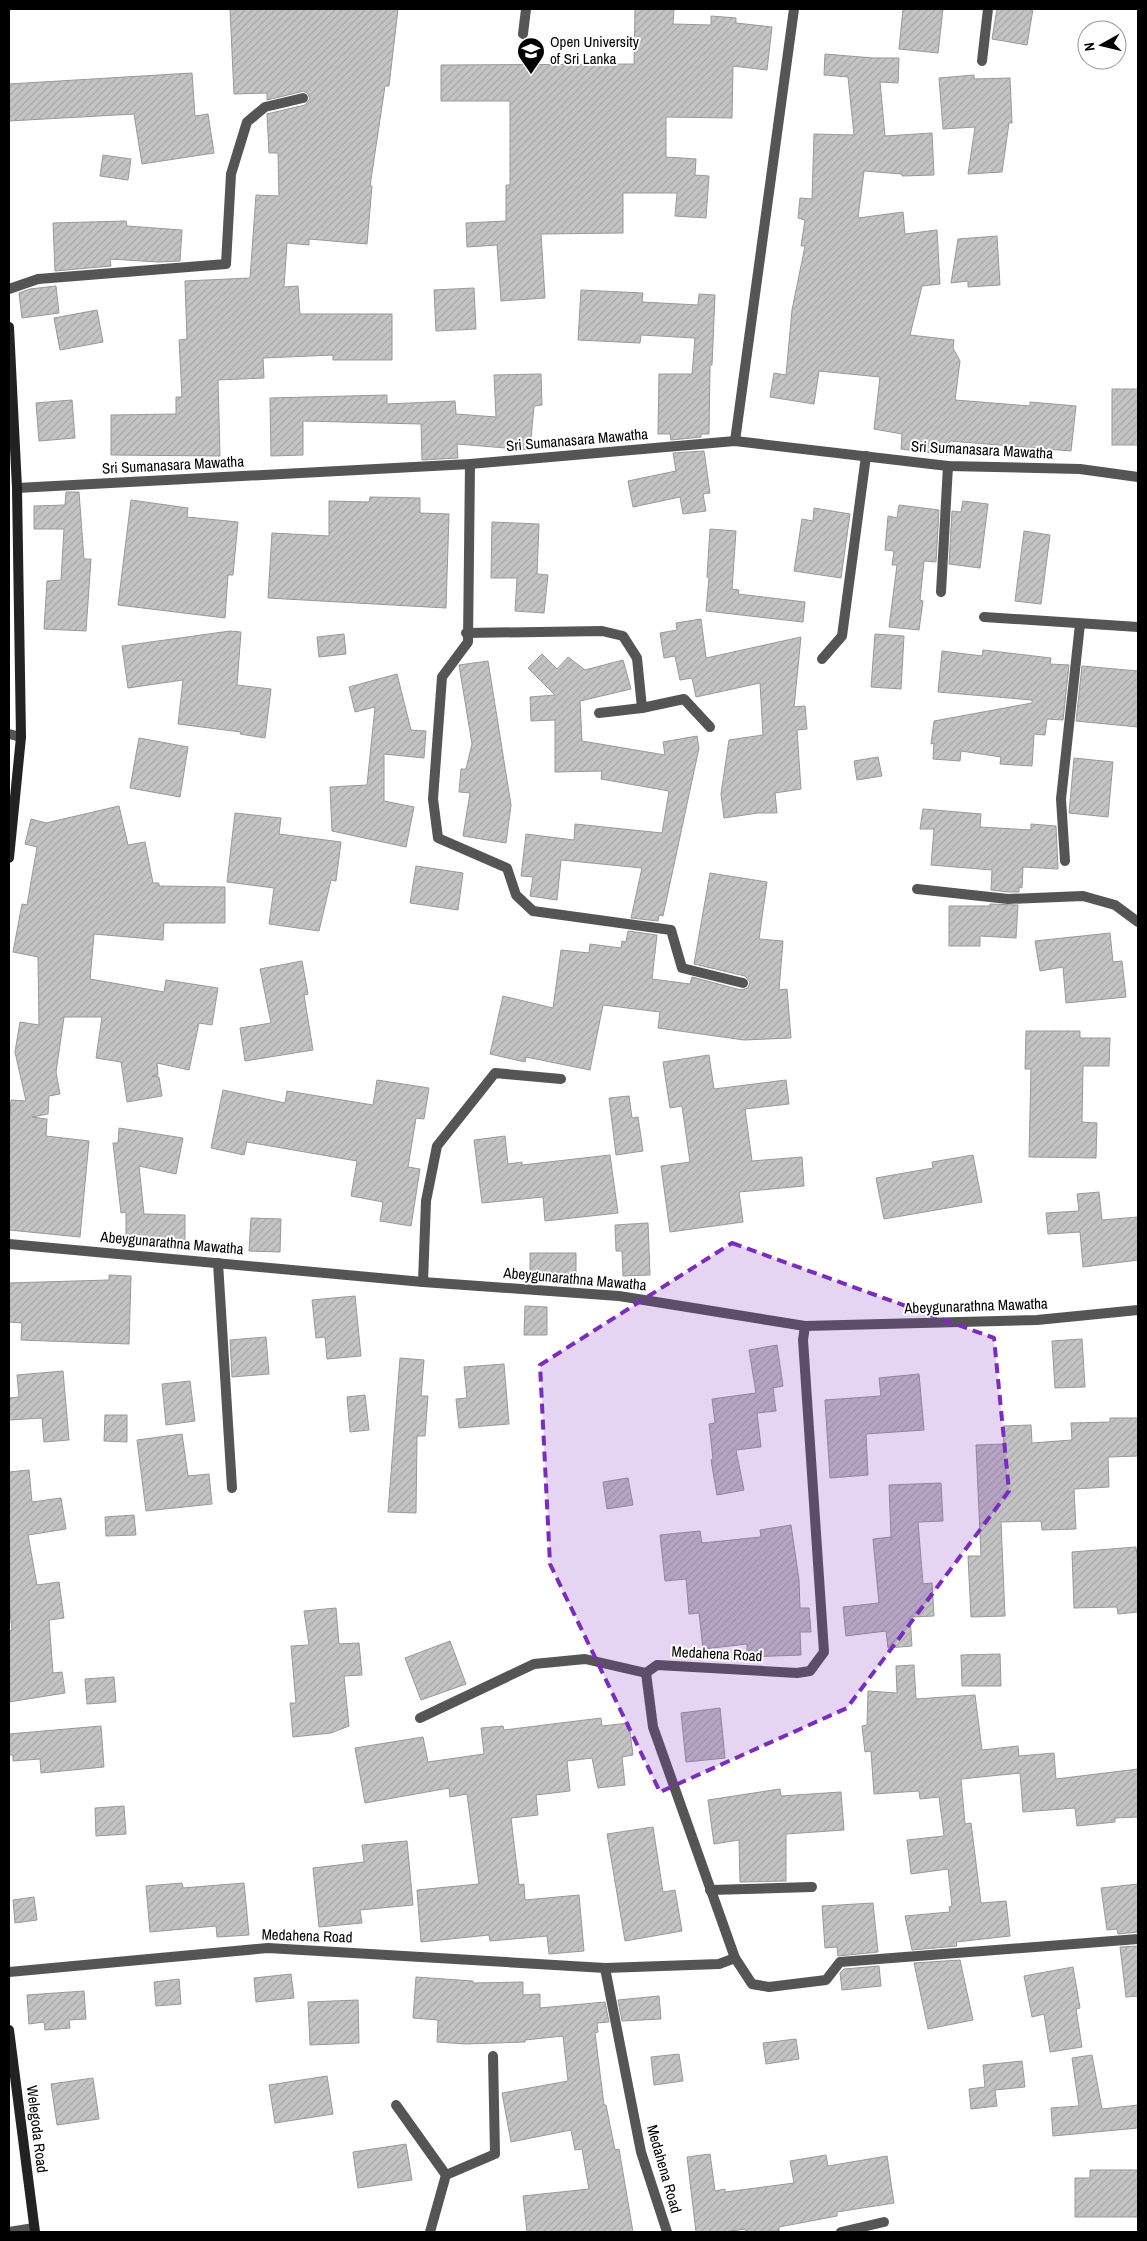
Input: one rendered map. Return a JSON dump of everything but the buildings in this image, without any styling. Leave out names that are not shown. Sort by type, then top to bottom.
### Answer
[{"type":"street","points":[[523,34],[526,9]]},
{"type":"street","points":[[735,441],[794,9]]},
{"type":"street","points":[[982,60],[988,9]]},
{"type":"street","points":[[9,289],[38,279],[226,264],[232,174],[247,122],[265,107],[303,98]]},
{"type":"street","points":[[9,327],[17,488],[21,737],[9,858]]},
{"type":"street","name":"Sri Sumanasara Mawatha","points":[[17,488],[470,464],[735,441],[948,466],[1080,469],[1138,477]]},
{"type":"street","points":[[822,659],[842,636],[866,456]]},
{"type":"street","points":[[470,464],[466,633],[468,642],[442,677],[434,799],[438,838],[507,868],[516,895],[532,911],[671,930],[682,968],[743,983]]},
{"type":"street","points":[[941,592],[948,466]]},
{"type":"street","points":[[984,617],[1138,627]]},
{"type":"street","points":[[1065,861],[1061,799],[1080,624]]},
{"type":"street","points":[[466,633],[602,631],[623,636],[637,658],[642,708]]},
{"type":"street","points":[[599,713],[642,708],[684,700],[710,727]]},
{"type":"street","points":[[9,734],[21,737]]},
{"type":"street","points":[[917,889],[1008,899],[1083,896],[1115,905],[1138,922]]},
{"type":"street","points":[[423,1282],[426,1201],[437,1146],[495,1073],[561,1079]]},
{"type":"street","name":"Abeygunarathna Mawatha","points":[[9,1244],[423,1282],[618,1296],[805,1326],[1037,1320],[1138,1310]]},
{"type":"street","points":[[218,1263],[232,1488]]},
{"type":"street","name":"Medahena Road","points":[[646,1673],[657,1666],[797,1673],[810,1671],[824,1652],[803,1340],[805,1326]]},
{"type":"street","points":[[420,1718],[534,1664],[585,1658],[646,1673],[653,1727],[736,1958],[752,1984],[769,1987],[826,1980],[840,1962],[1138,1938]]},
{"type":"street","points":[[710,1890],[812,1887]]},
{"type":"street","name":"Medahena Road","points":[[9,1972],[268,1948],[605,1968],[718,1964],[736,1958]]},
{"type":"street","name":"Medahena Road","points":[[605,1968],[641,2152],[667,2232]]},
{"type":"street","name":"Welegoda Road","points":[[9,2030],[34,2230]]},
{"type":"street","points":[[430,2232],[446,2176],[495,2154],[493,2056]]},
{"type":"street","points":[[396,2105],[446,2176]]},
{"type":"street","points":[[841,2232],[884,2222]]},
{"type":"street","points":[[9,2232],[34,2230]]},
{"type":"highlighted area","points":[[732,1243],[994,1338],[1009,1491],[847,1708],[660,1792],[550,1564],[540,1365]]},
{"type":"place","name":"Open University of Sri Lanka","points":[[531,75]]}]
